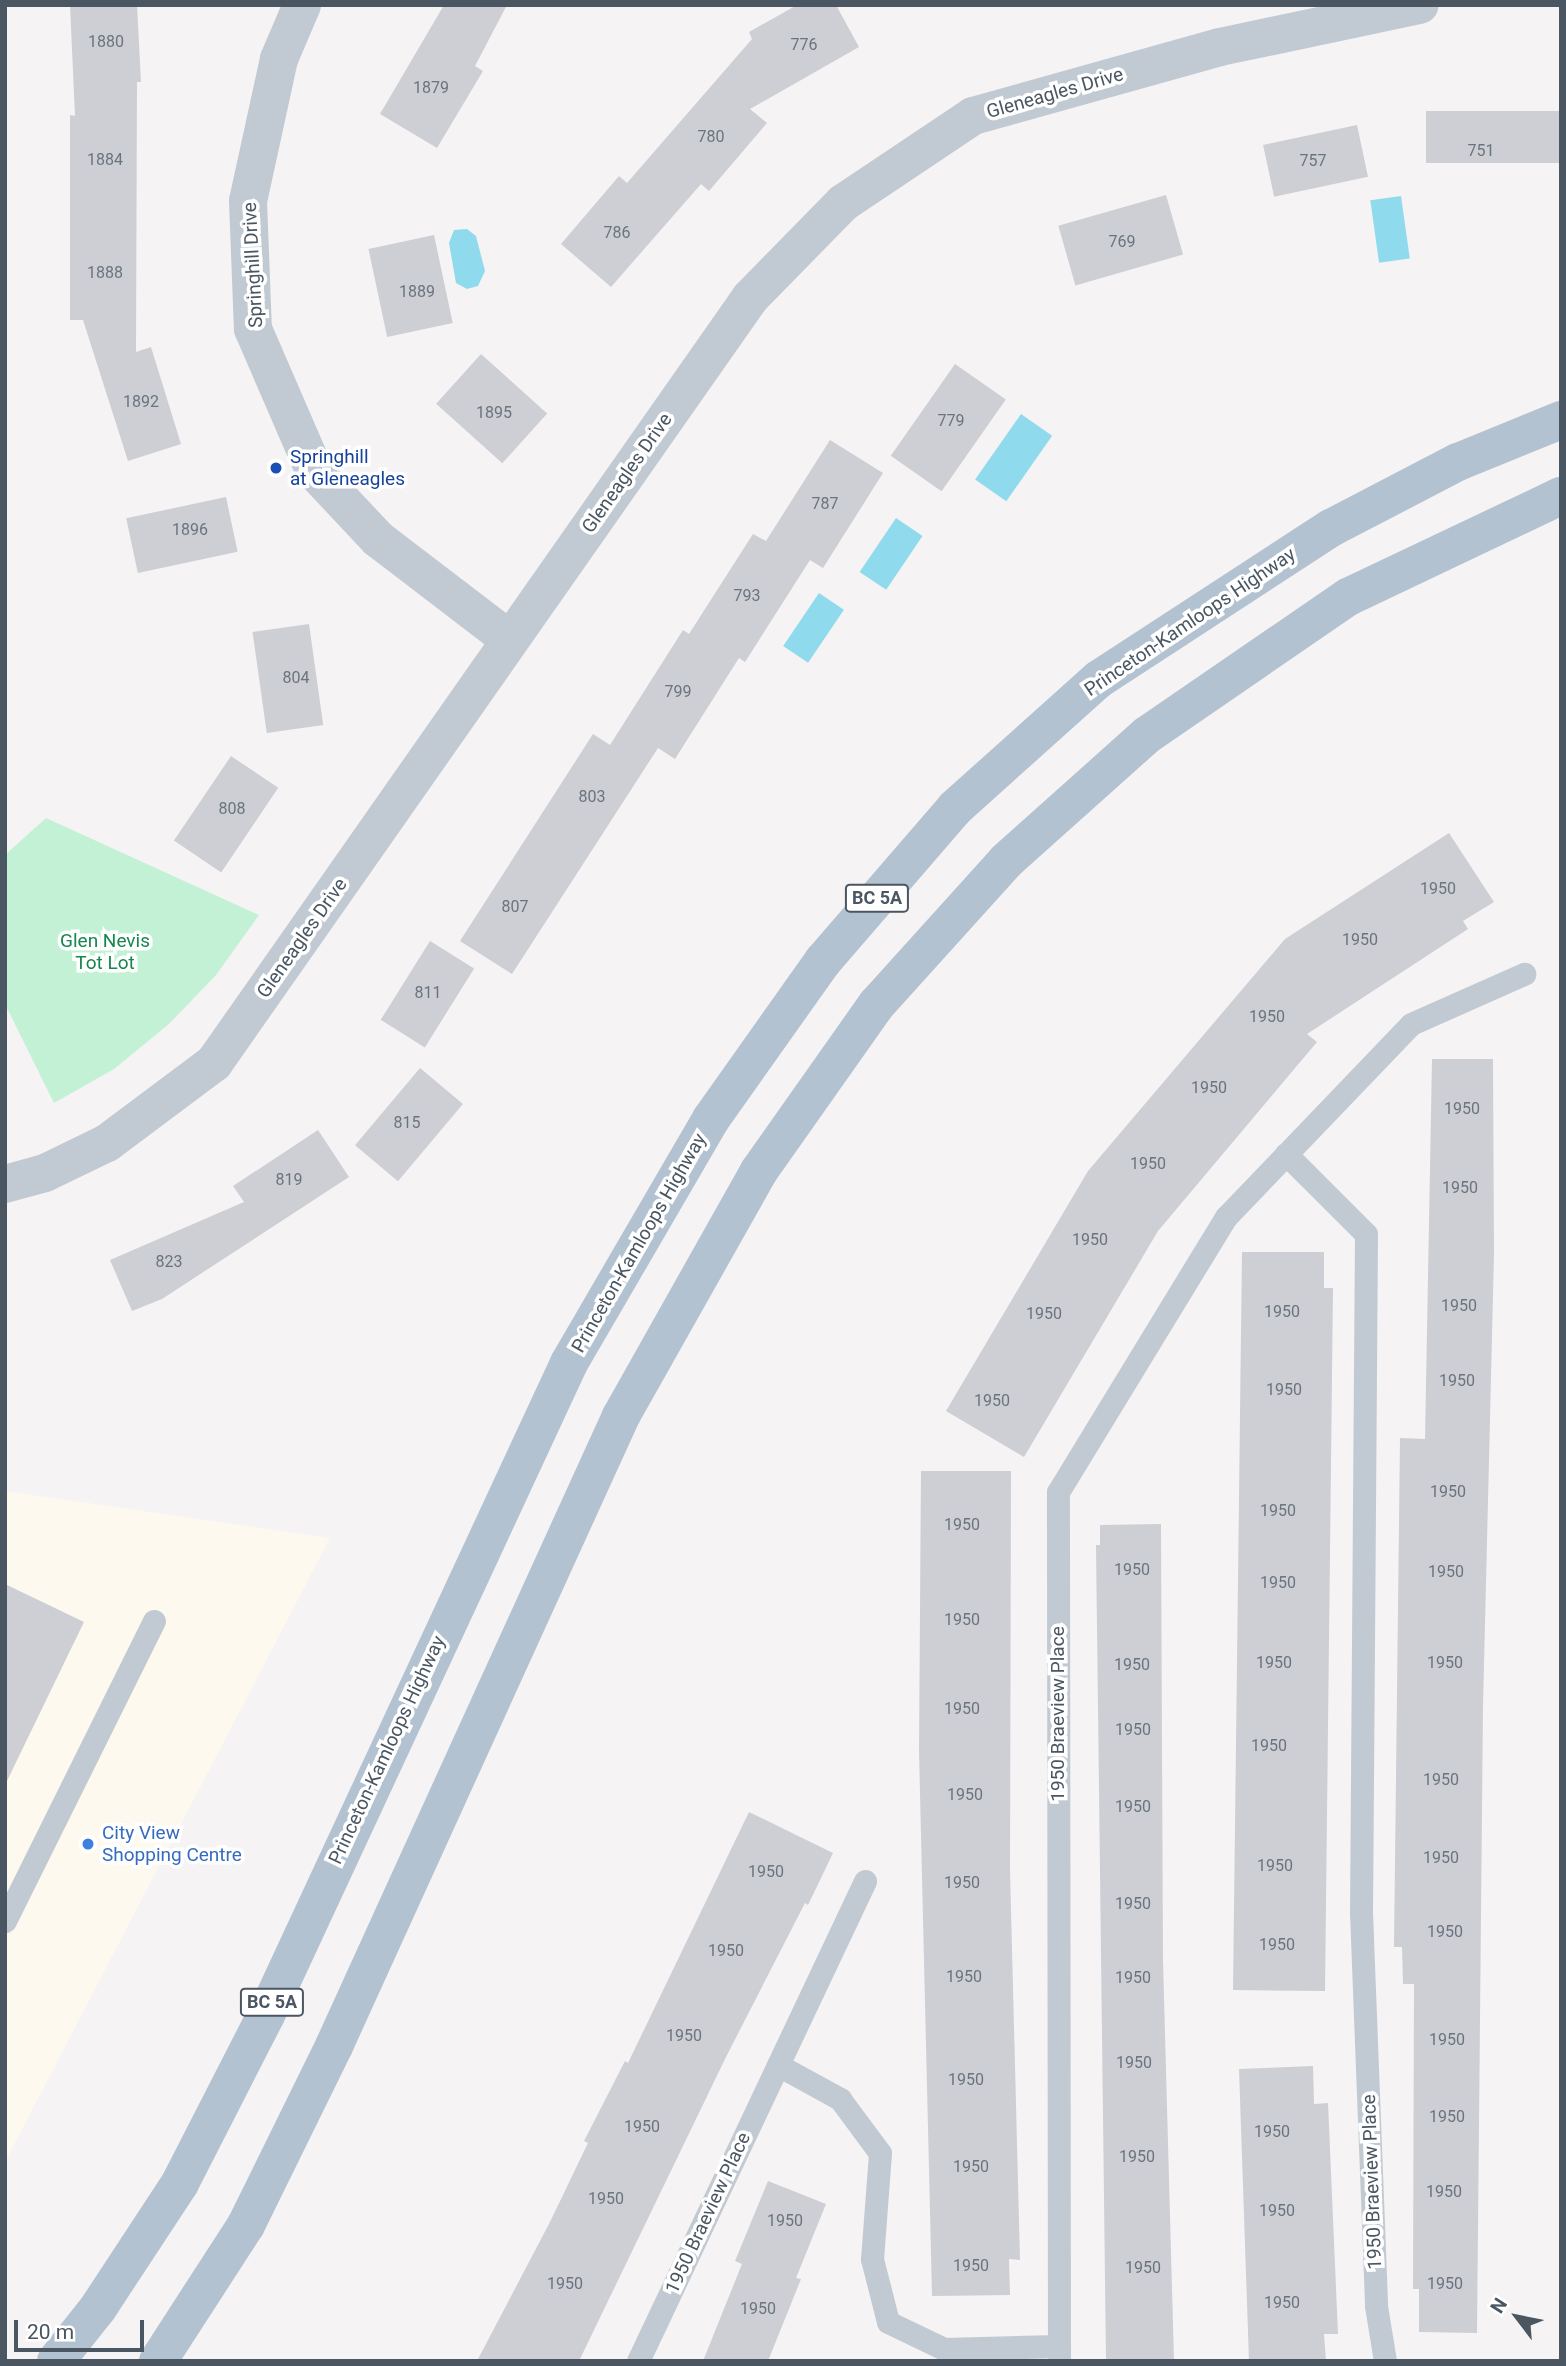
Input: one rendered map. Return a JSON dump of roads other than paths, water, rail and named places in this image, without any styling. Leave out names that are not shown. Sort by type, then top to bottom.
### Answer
[{"type":"main road","name":"Princeton-Kamloops Highway","points":[[56,2361],[98,2308],[180,2183],[266,2015],[569,1363],[710,1119],[823,961],[955,808],[1099,679],[1331,528],[1458,462],[1561,420]]},
{"type":"main road","points":[[158,2361],[246,2224],[334,2046],[621,1416],[759,1171],[877,1004],[1006,861],[1147,735],[1348,597],[1561,496]]},
{"type":"street","name":"Springhill Drive","points":[[302,5],[279,59],[248,201],[253,329],[315,472],[378,539],[510,640]]},
{"type":"street","name":"Gleneagles Drive","points":[[5,1184],[45,1173],[107,1143],[214,1063],[750,298],[844,203],[973,116],[1220,47],[1418,5]]},
{"type":"lane","name":"1950 Braeview Place","points":[[778,2065],[840,2099],[880,2153],[872,2259],[888,2322],[944,2350],[1059,2353],[1058,1492],[1226,1217],[1411,1024],[1524,974]]},
{"type":"lane","name":"1950 Braeview Place","points":[[1286,1154],[1366,1234],[1361,1912],[1376,2306],[1385,2361]]},
{"type":"lane","points":[[5,1921],[154,1621]]},
{"type":"lane","name":"1950 Braeview Place","points":[[638,2361],[864,1881]]},
{"type":"water","points":[[1401,196],[1410,258],[1379,263],[1370,200]]},
{"type":"water","points":[[467,229],[476,236],[485,271],[478,286],[467,289],[456,283],[449,243],[454,230]]},
{"type":"water","points":[[1021,414],[1052,436],[1006,501],[975,480]]},
{"type":"water","points":[[896,518],[923,536],[886,590],[860,572]]},
{"type":"water","points":[[819,593],[844,610],[808,663],[783,646]]},
{"type":"place","name":"Springhill at Gleneagles","points":[[276,468]]},
{"type":"place","name":"City View Shopping Centre","points":[[88,1844]]},
{"type":"park label","name":"Glen Nevis Tot Lot","points":[[105,952]]}]
